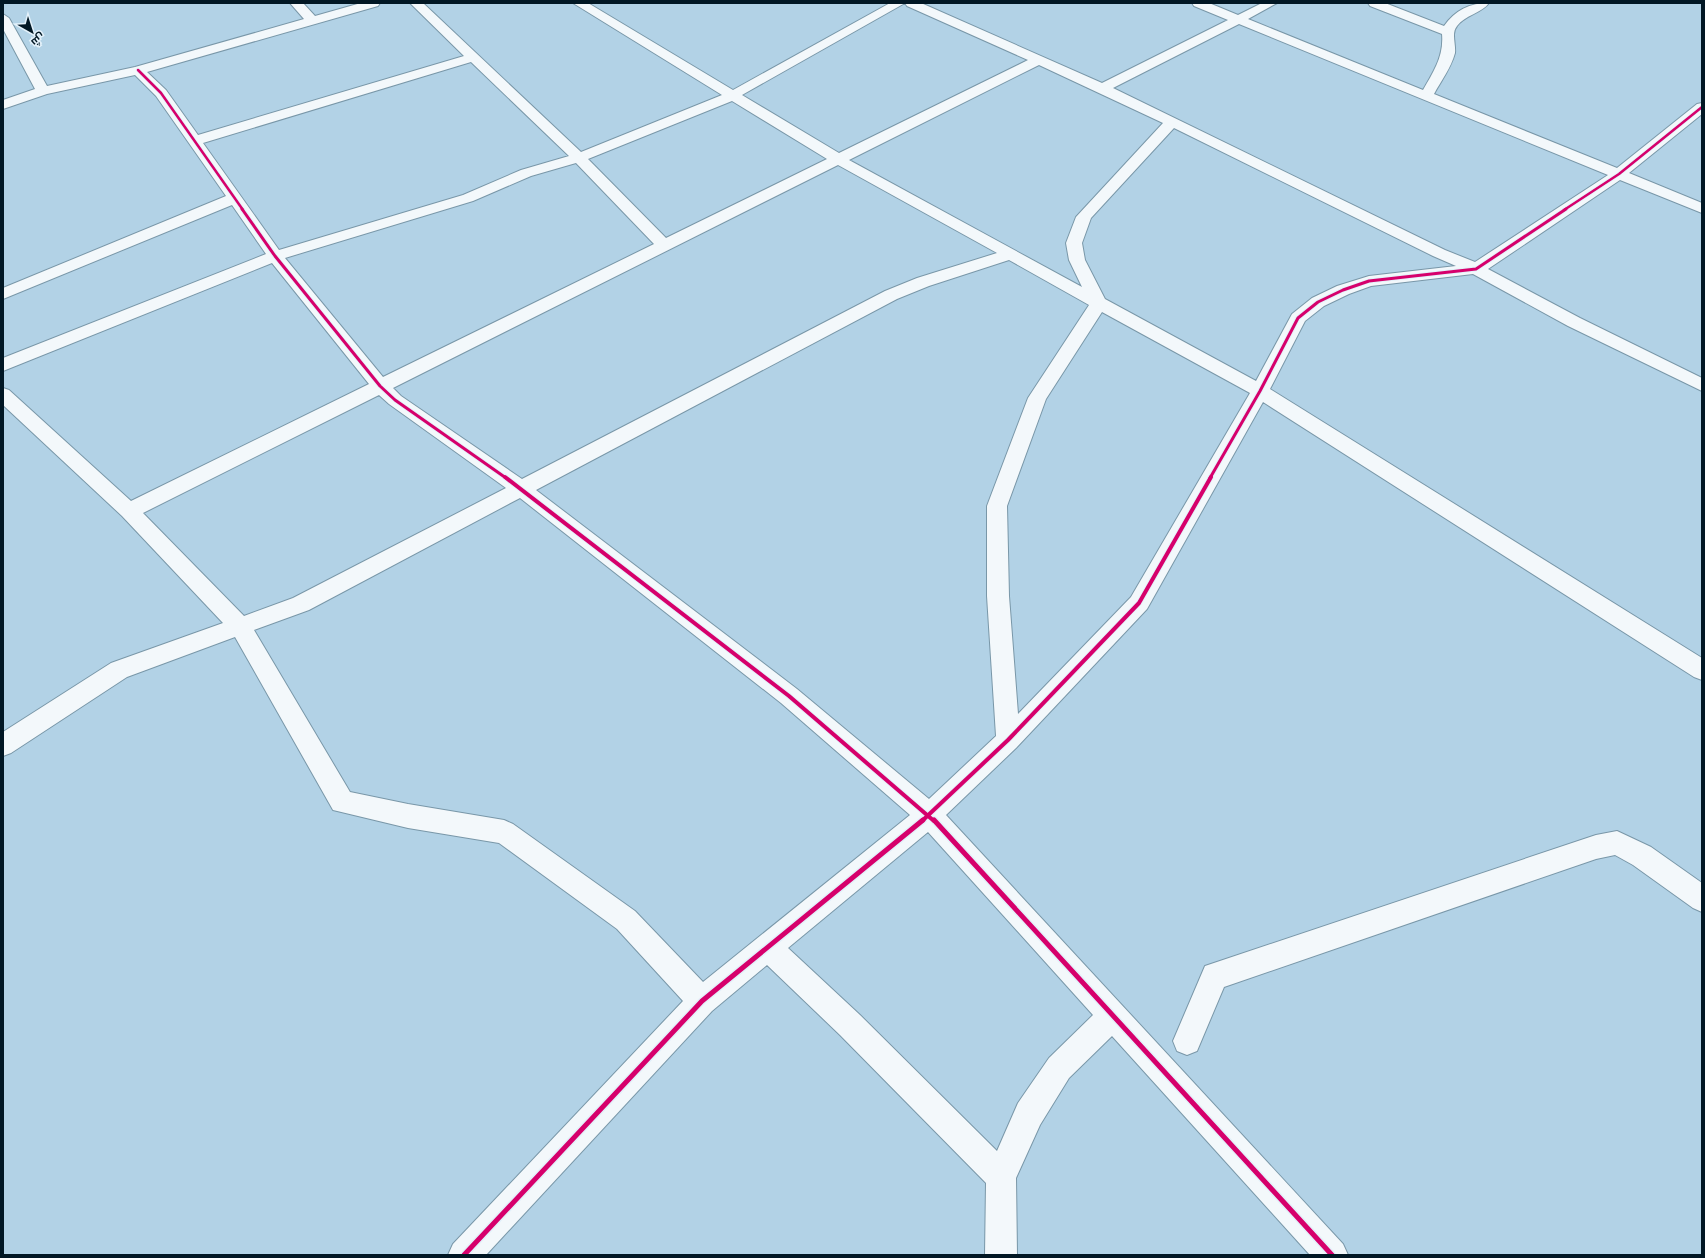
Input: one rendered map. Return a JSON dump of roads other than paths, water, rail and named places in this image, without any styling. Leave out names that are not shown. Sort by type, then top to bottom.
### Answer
[{"type":"street","points":[[296,3],[312,20]]},
{"type":"street","points":[[3,105],[43,91],[138,70],[374,3]]},
{"type":"street","points":[[416,3],[579,158],[664,245]]},
{"type":"street","points":[[579,3],[836,159],[1260,391],[1702,670]]},
{"type":"street","points":[[3,365],[275,256],[468,198],[526,173],[579,158],[732,95],[899,3]]},
{"type":"street","points":[[1198,3],[1702,208]]},
{"type":"street","points":[[1102,88],[1270,3]]},
{"type":"street","points":[[1374,3],[1447,32]]},
{"type":"street","points":[[1427,95],[1447,57],[1449,47],[1447,32],[1453,22],[1483,3]]},
{"type":"street","points":[[925,5],[1038,60],[1102,88],[1171,123],[1476,269],[1574,322],[1702,385]]},
{"type":"street","points":[[3,18],[43,91]]},
{"type":"street","points":[[194,141],[474,57]]},
{"type":"street","points":[[129,511],[1038,60]]},
{"type":"street","points":[[138,70],[161,93],[275,256],[380,386],[395,400],[520,488],[789,696],[929,816],[1332,1255]]},
{"type":"street","points":[[464,1255],[702,1001],[929,816],[1008,740],[1139,603],[1260,391],[1298,318],[1318,302],[1343,290],[1369,281],[1476,269],[1619,174],[1702,107]]},
{"type":"street","points":[[1098,303],[1077,260],[1074,243],[1079,229],[1084,217],[1171,123]]},
{"type":"street","points":[[3,294],[235,198]]},
{"type":"street","points":[[3,745],[119,670],[302,604],[520,488],[891,295],[923,282],[1012,254]]},
{"type":"street","points":[[1008,740],[998,596],[997,506],[1037,398],[1098,303]]},
{"type":"street","points":[[3,394],[129,511],[240,626],[342,802],[408,816],[504,832],[626,920],[702,1001]]},
{"type":"street","points":[[1187,1041],[1215,976],[1596,848],[1616,843],[1636,853],[1702,899]]},
{"type":"street","points":[[768,948],[850,1025],[1000,1177]]},
{"type":"street","points":[[1001,1255],[1000,1177],[1029,1114],[1060,1068],[1113,1015]]}]
